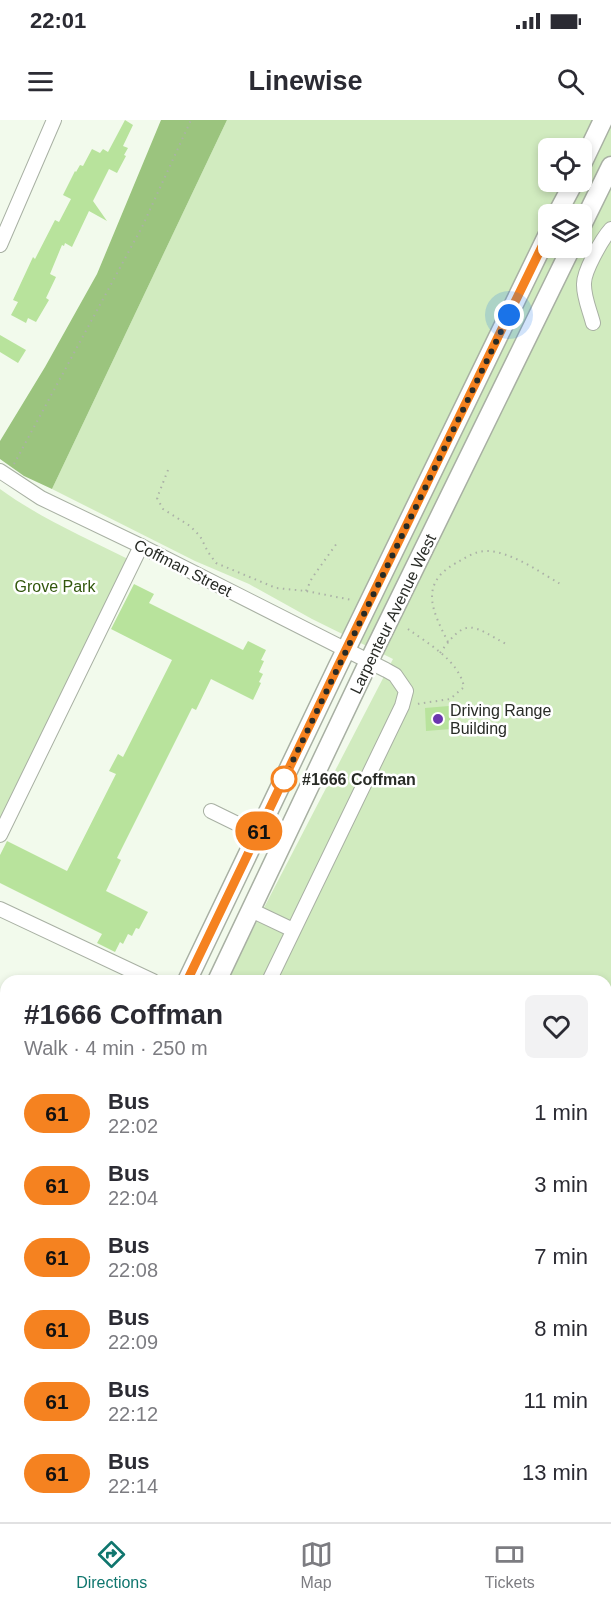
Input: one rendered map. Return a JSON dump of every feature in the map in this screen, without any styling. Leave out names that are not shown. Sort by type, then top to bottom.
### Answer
[{"type":"main road","points":[[592,143],[603,120]]},
{"type":"main road","points":[[592,205],[611,166]]},
{"type":"main road","name":"Larpenteur Avenue West","points":[[190,975],[538,255]]},
{"type":"main road","name":"Larpenteur Avenue West","points":[[220,975],[369,661],[566,258]]},
{"type":"street","points":[[48,136],[50,120]]},
{"type":"street","points":[[0,245],[54,120]]},
{"type":"street","points":[[593,324],[583,284],[585,275],[611,229]]},
{"type":"street","name":"Coffman Street","points":[[4,474],[41,498],[395,675],[406,691],[402,706]]},
{"type":"street","points":[[0,835],[141,546]]},
{"type":"street","points":[[272,975],[402,706]]},
{"type":"street","points":[[211,811],[258,834]]},
{"type":"street","points":[[0,909],[140,975]]},
{"type":"street","points":[[251,910],[293,930]]},
{"type":"path","points":[[4,474],[94,319],[142,227],[191,120]]},
{"type":"path","points":[[168,470],[158,498],[160,504],[163,509],[190,526],[200,536],[216,563],[276,588],[306,591],[355,601]]},
{"type":"path","points":[[306,591],[312,578],[337,543]]},
{"type":"path","points":[[448,642],[437,618],[431,597],[432,589],[436,579],[443,571],[474,553],[487,551],[505,555],[562,585]]},
{"type":"path","points":[[440,653],[452,636],[466,627],[473,627],[508,645]]},
{"type":"path","points":[[402,706],[450,699],[465,687],[459,671],[440,653],[408,629]]},
{"type":"green space","points":[[161,120],[227,120],[52,489],[24,476],[0,459],[0,441],[97,274]]},
{"type":"green space","points":[[227,120],[611,120],[611,975],[229,975],[393,659],[312,619],[249,584],[195,561],[52,489]]},
{"type":"green space","name":"Grove Park","points":[[0,489],[47,518],[130,560],[0,822]]},
{"type":"building","points":[[125,120],[133,125],[123,146],[128,148],[124,155],[126,156],[117,173],[109,169],[93,201],[107,221],[89,211],[72,247],[65,243],[64,246],[62,245],[50,274],[56,277],[46,298],[49,300],[36,322],[28,318],[26,323],[11,315],[18,302],[13,300],[33,257],[35,259],[55,220],[59,222],[71,199],[63,195],[75,171],[80,165],[83,166],[92,149],[100,153],[103,149],[108,152]]},
{"type":"building","points":[[0,335],[26,350],[18,363],[0,352]]},
{"type":"building","points":[[134,584],[154,594],[149,603],[243,650],[248,641],[266,650],[259,672],[263,674],[259,682],[261,683],[253,700],[211,679],[196,710],[192,708],[117,858],[121,860],[106,891],[148,912],[139,929],[136,928],[132,936],[128,934],[123,944],[120,942],[115,952],[97,943],[102,934],[0,883],[0,855],[7,841],[67,871],[116,774],[109,771],[118,754],[123,757],[172,660],[111,629]]},
{"type":"building","name":"Driving Range Building","points":[[449,706],[451,729],[426,731],[425,708]]},
{"type":"bus line","name":"61","points":[[190,975],[538,255]]},
{"type":"place","name":"Driving Range Building","points":[[438,719]]},
{"type":"place","name":"#1666 Coffman","points":[[284,779]]},
{"type":"route","points":[[284,779],[509,315]]}]
